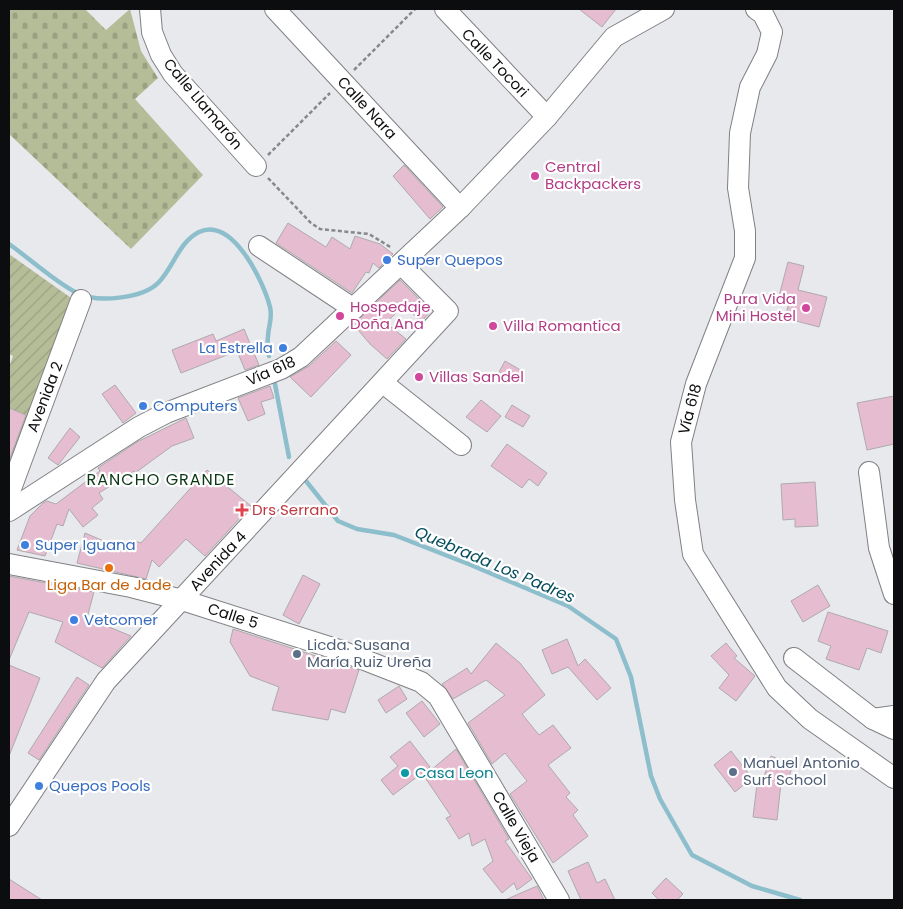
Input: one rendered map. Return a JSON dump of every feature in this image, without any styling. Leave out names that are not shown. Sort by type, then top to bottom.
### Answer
[{"type":"street","name":"Calle Llamarón","points":[[150,9],[152,32],[160,55],[173,74],[256,166]]},
{"type":"street","name":"Calle Nara","points":[[275,9],[460,208]]},
{"type":"street","points":[[614,37],[635,9]]},
{"type":"street","name":"Vía 618","points":[[9,510],[138,427],[166,413],[281,369],[301,357],[405,262],[460,208],[547,116],[614,37],[664,9]]},
{"type":"street","name":"Vía 618","points":[[756,9],[763,14],[772,32],[767,54],[750,87],[740,133],[738,188],[745,230],[745,258],[696,384],[681,442],[684,500],[693,554],[777,688],[810,719],[894,778]]},
{"type":"street","name":"Calle Tocori","points":[[454,12],[547,116]]},
{"type":"street","points":[[259,246],[354,309]]},
{"type":"street","name":"Avenida 4","points":[[9,826],[15,804],[106,681],[448,311],[405,262]]},
{"type":"street","name":"Avenida 2","points":[[9,494],[81,300]]},
{"type":"street","points":[[383,383],[461,445]]},
{"type":"street","points":[[868,472],[879,548],[894,594]]},
{"type":"street","name":"Calle 5","points":[[9,564],[131,587],[182,600],[339,650],[422,682]]},
{"type":"street","points":[[794,658],[873,719],[894,729]]},
{"type":"street","name":"Calle Vieja","points":[[422,682],[438,696],[558,900]]},
{"type":"street","points":[[873,719],[894,716]]},
{"type":"path","points":[[256,166],[311,223],[320,229],[369,234],[405,262]]},
{"type":"green space","points":[[9,9],[85,9],[106,30],[130,9],[141,51],[158,78],[135,99],[203,175],[131,249],[9,134]]},
{"type":"green space","points":[[9,254],[74,300],[9,478],[9,367],[13,356],[9,354]]},
{"type":"building","points":[[579,9],[616,9],[602,27]]},
{"type":"building","points":[[404,165],[443,207],[430,219],[393,176]]},
{"type":"building","points":[[288,223],[326,247],[332,237],[350,249],[355,236],[380,244],[393,254],[379,268],[373,263],[369,273],[366,272],[352,293],[276,243]]},
{"type":"building","name":"Pura Vida Mini Hostel","points":[[788,262],[804,266],[798,290],[827,297],[819,327],[785,318],[790,299],[779,296]]},
{"type":"building","points":[[400,280],[431,311],[421,322],[404,305],[386,323],[406,339],[387,359],[370,344],[353,324]]},
{"type":"building","points":[[244,329],[259,365],[245,370],[237,351],[181,373],[172,350],[213,334],[216,341]]},
{"type":"building","points":[[336,341],[351,355],[311,397],[290,377],[309,366]]},
{"type":"building","points":[[505,361],[524,372],[518,382],[499,372]]},
{"type":"building","points":[[115,385],[136,413],[123,423],[102,394]]},
{"type":"building","points":[[270,386],[274,398],[261,402],[265,414],[248,421],[238,398]]},
{"type":"building","points":[[894,396],[894,444],[867,450],[857,403]]},
{"type":"building","points":[[481,400],[501,416],[487,432],[466,417]]},
{"type":"building","points":[[512,405],[530,416],[523,427],[505,417]]},
{"type":"building","points":[[9,408],[26,415],[9,461]]},
{"type":"building","points":[[186,418],[194,438],[172,446],[135,473],[134,471],[99,493],[103,499],[92,508],[98,515],[83,527],[69,509],[63,526],[57,524],[45,556],[17,550],[30,516],[43,503],[47,501],[56,504],[100,471],[98,468],[137,442]]},
{"type":"building","points":[[70,428],[80,437],[58,465],[48,458]]},
{"type":"building","points":[[507,444],[547,473],[538,486],[529,479],[522,488],[491,466]]},
{"type":"building","points":[[207,470],[251,506],[205,556],[186,539],[159,567],[152,560],[146,579],[77,563],[85,533],[125,550],[131,540],[141,543]]},
{"type":"building","points":[[815,482],[818,526],[795,527],[795,519],[783,520],[781,484]]},
{"type":"building","points":[[303,575],[320,584],[299,624],[283,615]]},
{"type":"building","name":"Vetcomer","points":[[9,576],[94,592],[87,618],[131,636],[102,668],[55,642],[63,622],[29,612],[9,660]]},
{"type":"building","points":[[818,585],[830,606],[803,622],[791,601]]},
{"type":"building","points":[[828,612],[888,631],[881,653],[867,648],[859,670],[826,659],[831,646],[818,641]]},
{"type":"building","points":[[233,629],[359,670],[345,713],[331,709],[328,720],[272,710],[279,687],[250,676],[230,642]]},
{"type":"building","points":[[567,639],[578,666],[585,659],[611,688],[597,700],[568,667],[552,674],[542,650]]},
{"type":"building","points":[[496,643],[520,663],[545,695],[522,714],[539,735],[553,725],[571,748],[548,765],[570,793],[566,797],[578,810],[573,815],[588,836],[553,863],[510,794],[527,781],[505,753],[492,764],[468,723],[505,695],[486,680],[453,699],[442,684],[467,668],[471,674]]},
{"type":"building","points":[[726,643],[737,656],[734,658],[755,676],[736,701],[719,688],[729,675],[711,656]]},
{"type":"building","points":[[9,665],[40,678],[9,756]]},
{"type":"building","points":[[77,677],[89,685],[39,760],[28,753]]},
{"type":"building","points":[[399,686],[407,699],[386,713],[378,700]]},
{"type":"building","points":[[422,701],[440,724],[424,737],[406,713]]},
{"type":"building","name":"Casa Leon","points":[[410,741],[430,767],[393,795],[381,780],[398,766],[390,757]]},
{"type":"building","points":[[456,749],[509,839],[505,841],[532,879],[517,890],[514,883],[502,893],[483,869],[493,861],[485,839],[472,846],[469,833],[459,839],[446,818],[451,816],[424,776]]},
{"type":"building","name":"Manuel Antonio Surf School","points":[[731,751],[752,778],[735,792],[714,765]]},
{"type":"building","points":[[771,756],[793,765],[786,785],[781,783],[777,820],[753,817],[757,784],[760,788]]},
{"type":"building","points":[[588,862],[597,883],[605,879],[615,900],[581,900],[568,871]]},
{"type":"building","points":[[666,878],[683,894],[677,900],[659,900],[652,893]]},
{"type":"building","points":[[9,879],[42,900],[9,900]]},
{"type":"building","points":[[537,886],[544,900],[505,900]]},
{"type":"waterway","name":"Quebrada Los Padres","points":[[9,244],[77,293],[96,298],[120,298],[152,288],[159,282],[192,236],[199,232],[212,230],[224,234],[235,242],[245,255],[267,296],[271,315],[268,333],[269,356]]},
{"type":"waterway","name":"Quebrada Los Padres","points":[[274,379],[289,457]]},
{"type":"waterway","name":"Quebrada Los Padres","points":[[302,476],[338,521],[357,529],[394,535],[568,606],[616,639],[631,677],[651,776],[660,799],[692,855],[752,886],[800,900]]},
{"type":"place","name":"Central Backpackers","points":[[535,176]]},
{"type":"place","name":"Super Quepos","points":[[387,260]]},
{"type":"place","name":"Pura Vida Mini Hostel","points":[[806,308]]},
{"type":"place","name":"Hospedaje Doña Ana","points":[[340,316]]},
{"type":"place","name":"Villa Romantica","points":[[493,326]]},
{"type":"place","name":"La Estrella","points":[[283,348]]},
{"type":"place","name":"Villas Sandel","points":[[419,377]]},
{"type":"place","name":"Computers","points":[[143,406]]},
{"type":"place","name":"Drs Serrano","points":[[242,510]]},
{"type":"place","name":"Super Iguana","points":[[25,545]]},
{"type":"place","name":"Liga Bar de Jade","points":[[109,568]]},
{"type":"place","name":"Vetcomer","points":[[74,620]]},
{"type":"place","name":"Licda. Susana María Ruiz Ureña","points":[[297,654]]},
{"type":"place","name":"Manuel Antonio Surf School","points":[[733,772]]},
{"type":"place","name":"Casa Leon","points":[[405,773]]},
{"type":"place","name":"Quepos Pools","points":[[39,786]]},
{"type":"district","name":"RANCHO GRANDE","points":[[161,479]]}]
